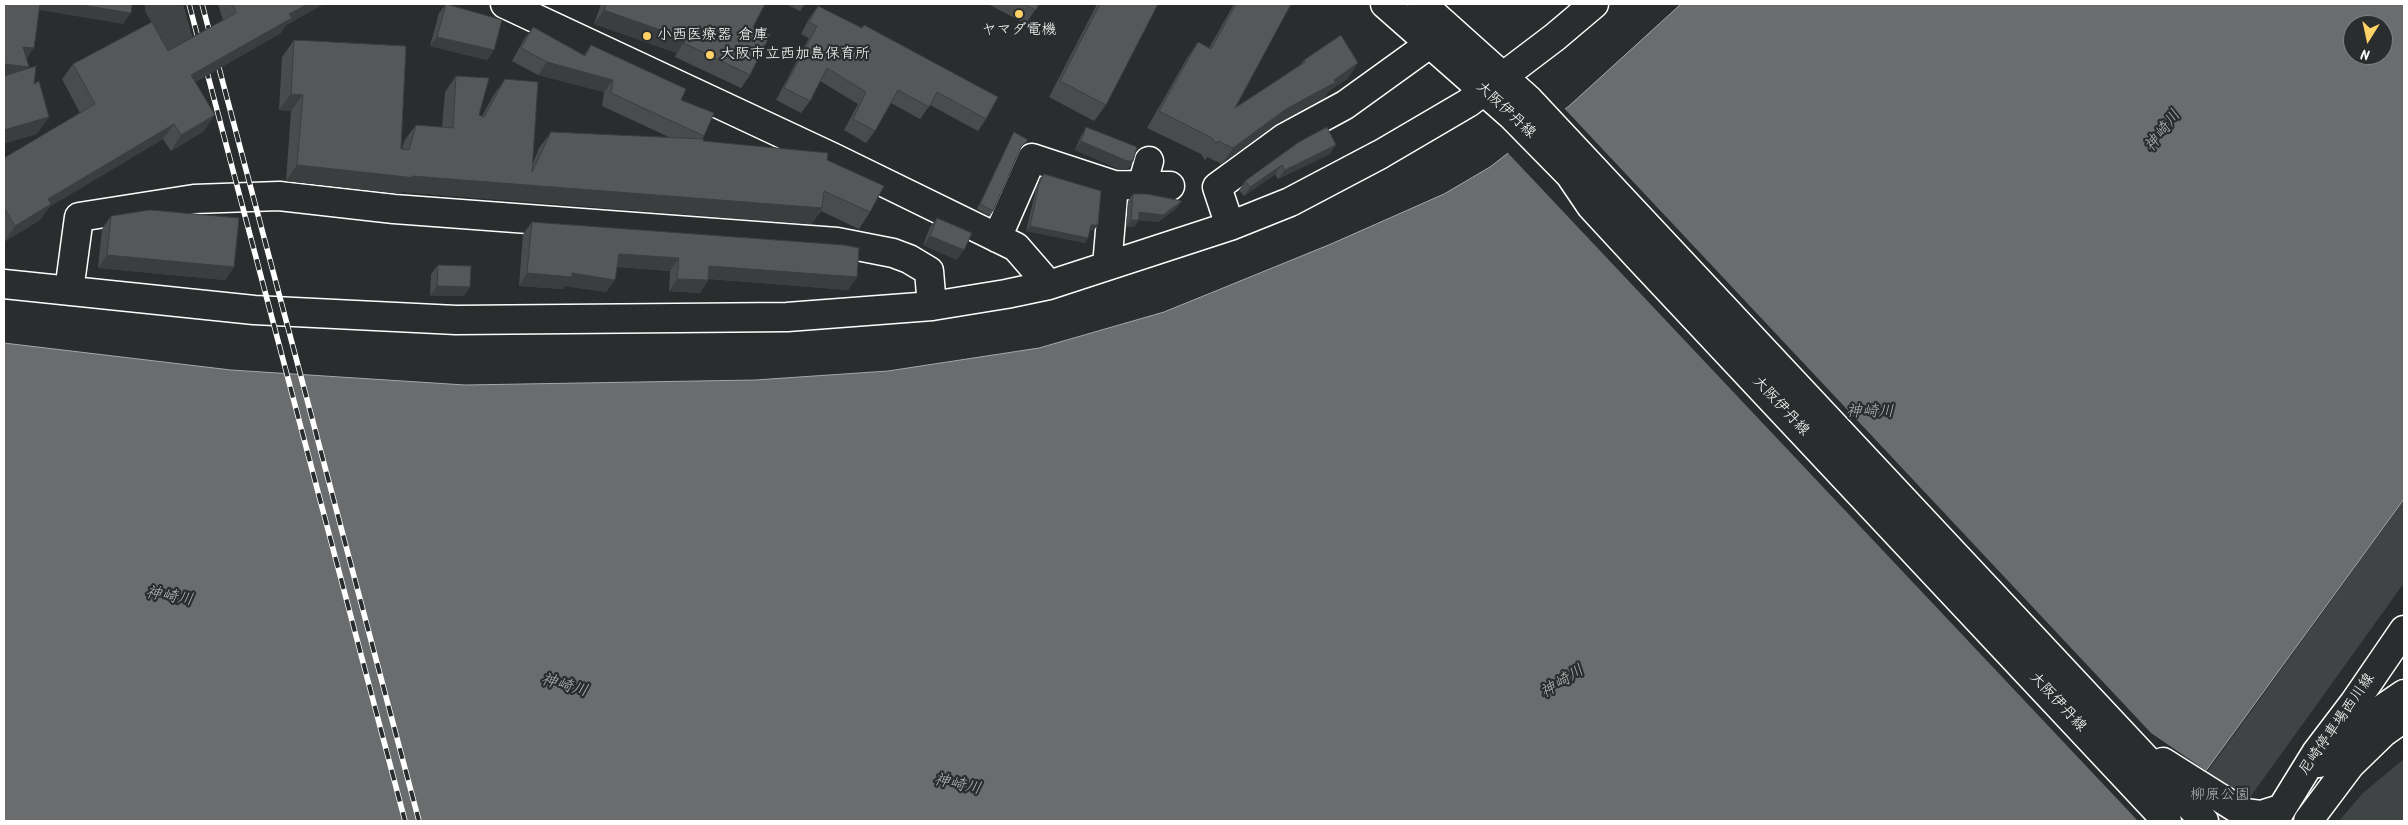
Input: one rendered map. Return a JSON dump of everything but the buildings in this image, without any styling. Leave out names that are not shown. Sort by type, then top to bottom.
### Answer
[{"type":"street","points":[[505,4],[814,149],[1016,247],[1049,285]]},
{"type":"street","name":"大阪伊丹線","points":[[1385,4],[1431,43],[1497,87],[1529,100],[2142,752],[2204,821]]},
{"type":"street","name":"大阪伊丹線","points":[[1422,4],[1497,87],[1570,175],[1591,206],[1640,260],[1793,420],[2167,821]]},
{"type":"street","points":[[4,284],[254,310],[456,320],[787,317],[932,306],[1049,285],[1230,226],[1298,198],[1497,87],[1594,4]]},
{"type":"street","points":[[1230,226],[1217,188],[1284,138],[1345,105],[1431,43]]},
{"type":"street","points":[[997,238],[1032,158],[1114,185],[1146,173],[1170,186]]},
{"type":"street","points":[[1108,266],[1114,185]]},
{"type":"street","points":[[69,292],[79,217],[194,199],[279,196],[394,209],[838,242],[893,253],[909,259],[929,272],[932,306]]},
{"type":"street","name":"尼崎停車場西川線","points":[[2274,811],[2354,703],[2404,630]]},
{"type":"street","points":[[2142,752],[2162,760],[2237,810],[2274,811],[2330,750],[2363,722],[2404,694]]},
{"type":"street","points":[[2308,821],[2350,765],[2384,732],[2404,718]]},
{"type":"green space","points":[[145,4],[183,4],[193,39],[168,51],[145,11]]},
{"type":"green space","name":"柳原公園","points":[[2404,500],[2404,583],[2233,821],[2166,821],[2210,768]]},
{"type":"green space","points":[[2404,759],[2404,821],[2339,821],[2363,793]]},
{"type":"water","name":"神崎川","points":[[1681,4],[2404,4],[2404,499],[2208,768],[2165,821],[4,821],[4,343],[231,370],[465,385],[755,380],[888,371],[1039,348],[1164,312],[1331,244],[1444,194],[1490,167],[1569,106]]},
{"type":"pier","points":[[1563,107],[2151,733],[2208,772],[2169,821],[2138,821],[1506,151]]},
{"type":"railway","points":[[189,4],[405,821]]},
{"type":"railway","points":[[202,4],[419,821]]},
{"type":"place","name":"ヤマダ電機","points":[[1019,14]]},
{"type":"place","name":"小西医療器 倉庫","points":[[647,36]]},
{"type":"place","name":"大阪市立西加島保育所","points":[[710,55]]}]
